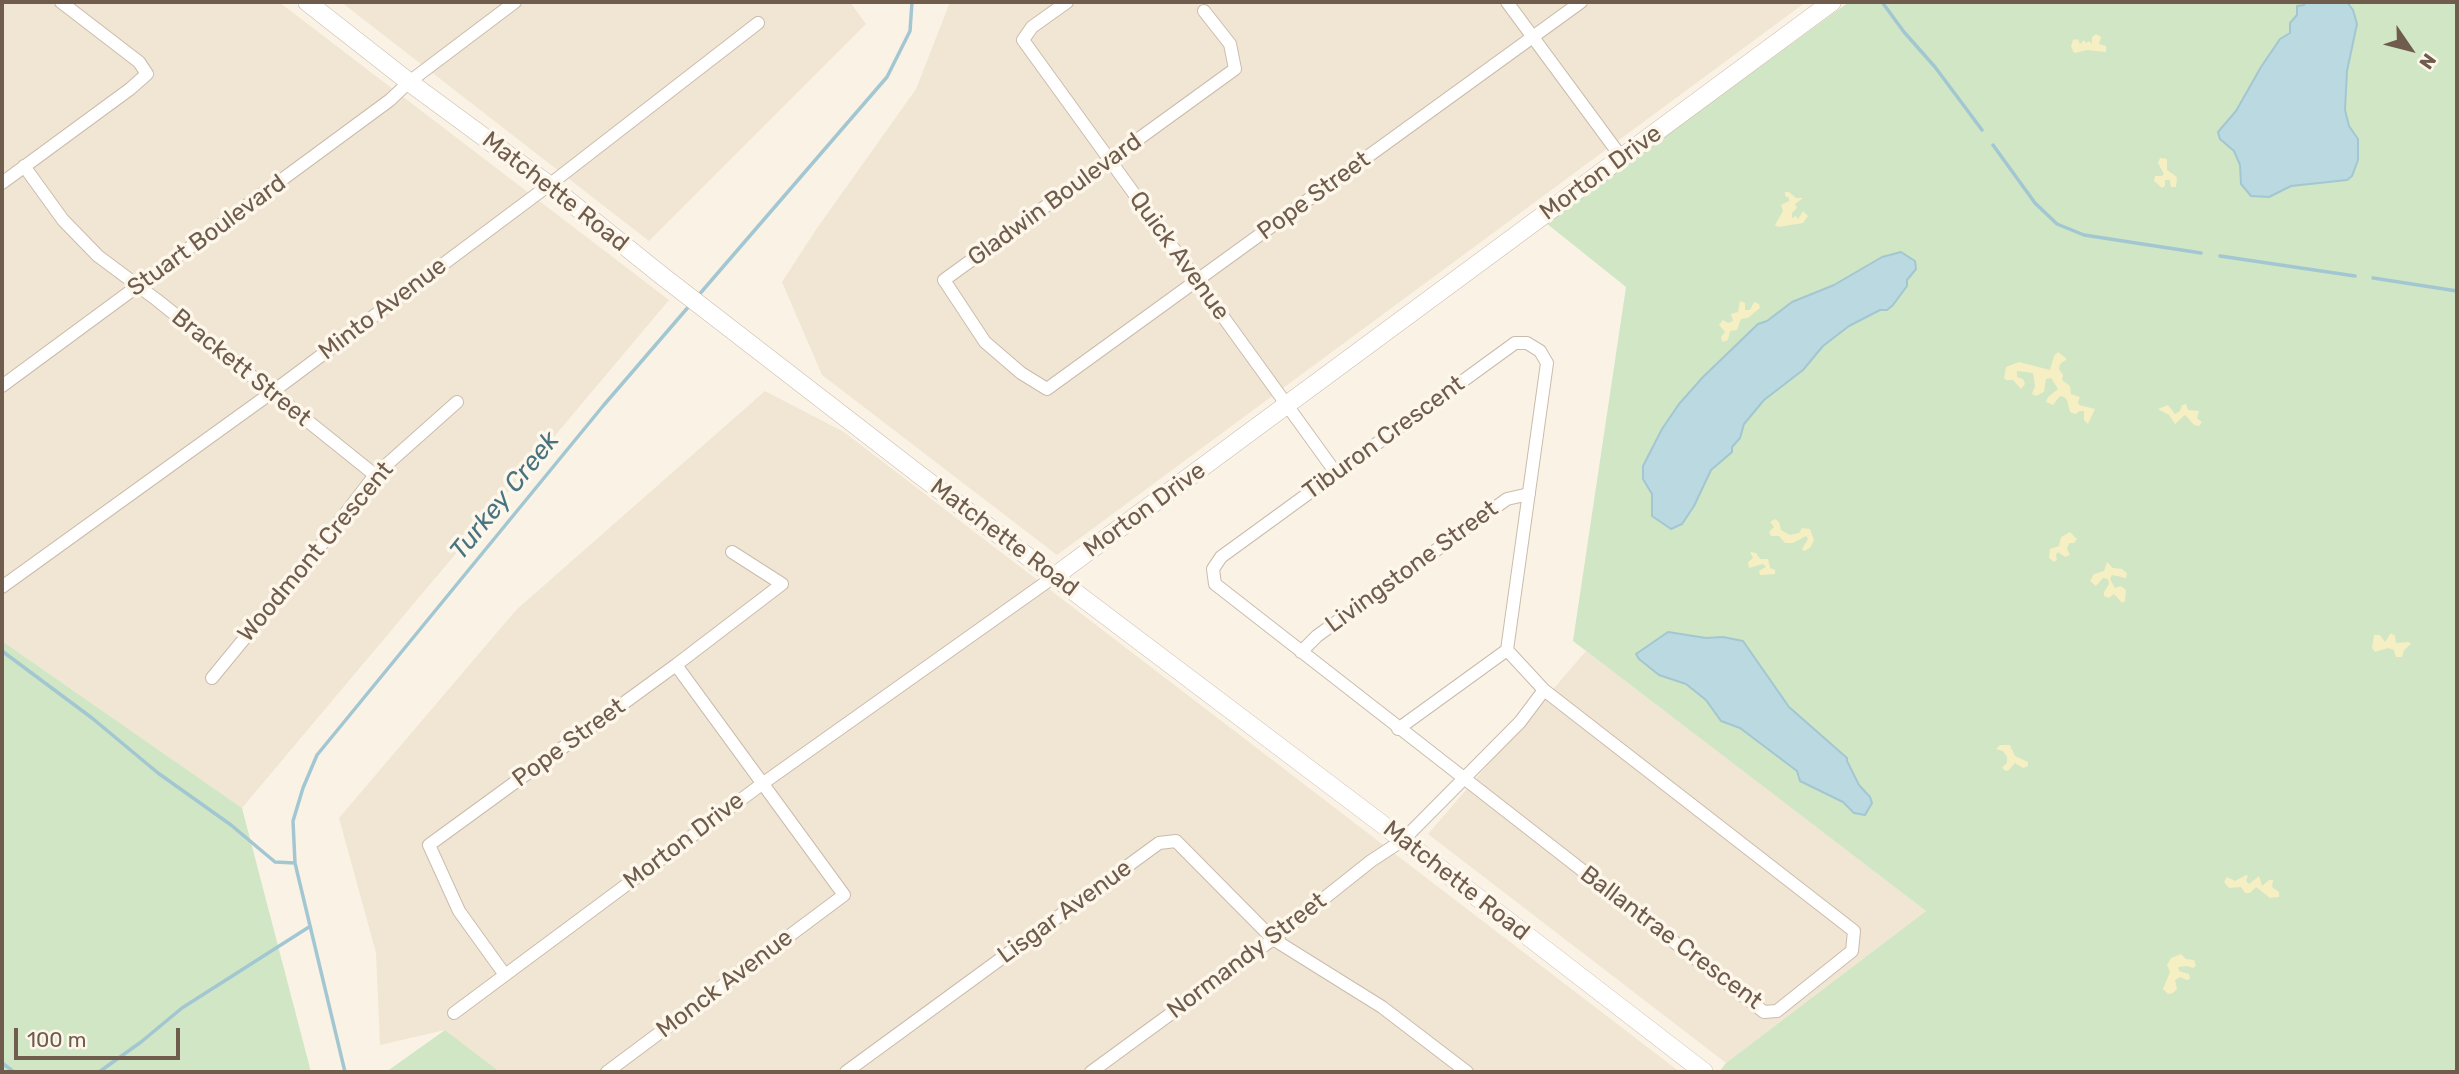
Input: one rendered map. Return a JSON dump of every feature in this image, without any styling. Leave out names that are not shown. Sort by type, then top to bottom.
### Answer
[{"type":"street","points":[[2,183],[147,74],[139,62],[61,2]]},
{"type":"street","name":"Matchette Road","points":[[307,2],[549,186],[921,476],[1403,840],[1704,1072]]},
{"type":"street","name":"Stuart Boulevard","points":[[2,386],[390,100],[409,82],[515,2]]},
{"type":"street","name":"Quick Avenue","points":[[1068,2],[1032,27],[1023,40],[1336,473]]},
{"type":"street","points":[[1507,2],[1622,158]]},
{"type":"street","name":"Pope Street","points":[[1046,389],[1581,2]]},
{"type":"street","name":"Morton Drive","points":[[454,1013],[762,783],[1055,576],[1832,2]]},
{"type":"street","name":"Gladwin Boulevard","points":[[1046,389],[1021,373],[985,342],[944,280],[1235,69],[1230,44],[1204,11]]},
{"type":"street","name":"Minto Avenue","points":[[2,587],[271,393],[549,186],[758,23]]},
{"type":"street","name":"Brackett Street","points":[[24,166],[63,220],[99,256],[375,475]]},
{"type":"street","name":"Tiburon Crescent","points":[[1464,780],[1215,584],[1213,569],[1221,557],[1515,343],[1527,343],[1540,351],[1547,363],[1507,650]]},
{"type":"street","name":"Woodmont Crescent","points":[[212,678],[375,475],[457,402]]},
{"type":"street","name":"Livingstone Street","points":[[1301,652],[1317,636],[1507,499],[1529,494]]},
{"type":"street","name":"Pope Street","points":[[505,975],[459,911],[429,845],[676,665],[782,584],[732,552]]},
{"type":"street","points":[[1398,729],[1507,650],[1544,690]]},
{"type":"street","points":[[676,665],[762,783]]},
{"type":"street","name":"Normandy Street","points":[[1091,1072],[1273,939],[1371,861],[1403,840],[1520,722],[1544,690]]},
{"type":"street","name":"Ballantrae Crescent","points":[[1464,780],[1764,1012],[1777,1011],[1852,951],[1854,931],[1544,690]]},
{"type":"street","name":"Monck Avenue","points":[[607,1072],[844,895],[762,783]]},
{"type":"street","name":"Lisgar Avenue","points":[[846,1072],[1159,843],[1176,841],[1273,939]]},
{"type":"street","points":[[1273,939],[1382,1007],[1467,1072]]},
{"type":"shaded area","points":[[2,2],[279,2],[669,300],[242,808],[2,641]]},
{"type":"shaded area","points":[[341,2],[850,2],[866,24],[649,241]]},
{"type":"shaded area","points":[[950,2],[1806,2],[1057,555],[822,375],[782,282],[916,89]]},
{"type":"shaded area","points":[[765,391],[844,432],[1680,1072],[500,1072],[445,1030],[380,1045],[376,953],[339,818],[516,610]]},
{"type":"shaded area","points":[[1586,651],[1926,911],[1726,1063],[1428,834]]},
{"type":"green space","points":[[1849,2],[2457,2],[2457,1072],[1719,1072],[1726,1063],[1926,911],[1573,641],[1626,287],[1546,223]]},
{"type":"green space","points":[[2,641],[242,808],[311,1072],[2,1072]]},
{"type":"green space","points":[[445,1030],[500,1072],[386,1072]]},
{"type":"sand","points":[[2096,34],[2101,37],[2099,44],[2106,46],[2106,52],[2073,51],[2073,40],[2078,39],[2080,44],[2084,40],[2092,44],[2092,37]]},
{"type":"sand","points":[[2160,158],[2167,159],[2167,170],[2177,177],[2176,187],[2171,187],[2170,180],[2165,180],[2165,186],[2162,188],[2154,181],[2155,176],[2164,174],[2158,163]]},
{"type":"sand","points":[[1785,192],[1796,198],[1803,198],[1795,204],[1797,208],[1792,213],[1792,218],[1796,216],[1798,219],[1803,211],[1808,216],[1803,223],[1778,227],[1775,225],[1783,211],[1781,205],[1789,201]]},
{"type":"sand","points":[[1740,301],[1745,303],[1745,310],[1750,310],[1754,302],[1759,304],[1760,308],[1748,318],[1741,319],[1737,330],[1730,331],[1728,340],[1722,342],[1721,337],[1725,332],[1719,325],[1723,320],[1728,323],[1733,321],[1731,314],[1738,312]]},
{"type":"sand","points":[[2058,352],[2067,359],[2060,364],[2059,369],[2063,375],[2062,380],[2070,386],[2071,394],[2080,397],[2079,405],[2095,409],[2088,424],[2084,420],[2084,411],[2075,414],[2070,412],[2064,397],[2060,396],[2053,405],[2046,402],[2058,389],[2051,378],[2046,379],[2044,392],[2036,396],[2032,394],[2035,386],[2033,373],[2017,371],[2017,377],[2023,379],[2025,384],[2021,389],[2013,380],[2004,378],[2006,367],[2019,362],[2050,370]]},
{"type":"sand","points":[[2186,404],[2188,410],[2199,411],[2197,418],[2202,422],[2199,426],[2194,425],[2185,415],[2175,424],[2169,415],[2158,409],[2168,405],[2175,414]]},
{"type":"sand","points":[[1775,519],[1781,530],[1790,535],[1799,533],[1802,528],[1810,529],[1814,540],[1810,548],[1804,551],[1802,549],[1808,539],[1806,536],[1793,543],[1785,543],[1779,536],[1771,536],[1769,532],[1774,527],[1770,522]]},
{"type":"sand","points":[[2070,532],[2077,539],[2074,543],[2069,543],[2067,549],[2070,555],[2065,557],[2058,552],[2054,562],[2049,558],[2050,549],[2059,546],[2061,537]]},
{"type":"sand","points":[[1750,552],[1756,553],[1760,559],[1768,559],[1775,574],[1760,575],[1759,571],[1766,567],[1763,564],[1749,568],[1748,562],[1753,558]]},
{"type":"sand","points":[[2107,562],[2113,568],[2127,573],[2126,578],[2112,575],[2110,579],[2115,588],[2121,586],[2126,590],[2125,601],[2122,603],[2114,594],[2109,598],[2104,596],[2109,584],[2108,579],[2103,578],[2096,586],[2090,581],[2094,574],[2104,571]]},
{"type":"sand","points":[[2391,633],[2395,636],[2396,643],[2411,644],[2404,650],[2402,657],[2396,657],[2394,650],[2388,648],[2375,652],[2372,648],[2374,635],[2380,635],[2385,642]]},
{"type":"sand","points":[[2000,745],[2010,745],[2015,756],[2028,762],[2028,766],[2023,768],[2015,763],[2008,771],[2004,770],[2002,767],[2007,763],[2007,757],[2003,751],[1996,749]]},
{"type":"sand","points":[[2246,875],[2249,884],[2259,876],[2262,886],[2273,880],[2272,887],[2279,892],[2279,897],[2270,898],[2256,887],[2250,893],[2245,893],[2241,887],[2229,888],[2224,882],[2227,877],[2235,881]]},
{"type":"sand","points":[[2181,954],[2186,959],[2194,960],[2196,966],[2178,967],[2179,971],[2189,974],[2190,979],[2180,977],[2175,980],[2177,989],[2168,994],[2163,989],[2170,972],[2167,965],[2171,958]]},
{"type":"water","points":[[2306,2],[2347,2],[2353,10],[2357,24],[2347,71],[2345,110],[2349,126],[2358,139],[2358,160],[2352,176],[2347,180],[2291,186],[2269,197],[2251,196],[2241,184],[2240,165],[2234,151],[2220,139],[2218,132],[2236,111],[2280,39],[2290,33],[2290,23],[2297,15],[2297,6]]},
{"type":"water","points":[[1901,252],[1915,261],[1916,269],[1893,305],[1849,326],[1823,346],[1803,370],[1764,400],[1744,424],[1732,452],[1711,470],[1682,524],[1671,529],[1652,516],[1652,494],[1643,479],[1643,466],[1662,429],[1679,404],[1703,377],[1758,324],[1767,321],[1792,302],[1834,285],[1882,257]]},
{"type":"water","points":[[1668,632],[1743,641],[1789,707],[1847,758],[1859,785],[1872,803],[1865,815],[1854,813],[1843,802],[1800,781],[1797,771],[1740,728],[1721,721],[1706,700],[1686,684],[1659,675],[1639,659],[1636,654]]},
{"type":"waterway","name":"Turkey Creek","points":[[697,297],[887,77],[910,31],[912,2]]},
{"type":"waterway","points":[[1882,2],[1982,130]]},
{"type":"waterway","points":[[1993,145],[2035,203],[2057,224],[2084,235],[2201,253]]},
{"type":"waterway","points":[[2220,256],[2355,276]]},
{"type":"waterway","points":[[2373,278],[2457,291]]},
{"type":"waterway","name":"Turkey Creek","points":[[345,1072],[295,863],[293,821],[317,755],[603,406],[690,305]]},
{"type":"waterway","points":[[2,651],[92,718],[158,773],[231,825],[275,862],[295,863]]},
{"type":"waterway","points":[[99,1072],[182,1008],[309,927]]},
{"type":"waterway","points":[[2,1063],[14,1072]]}]
